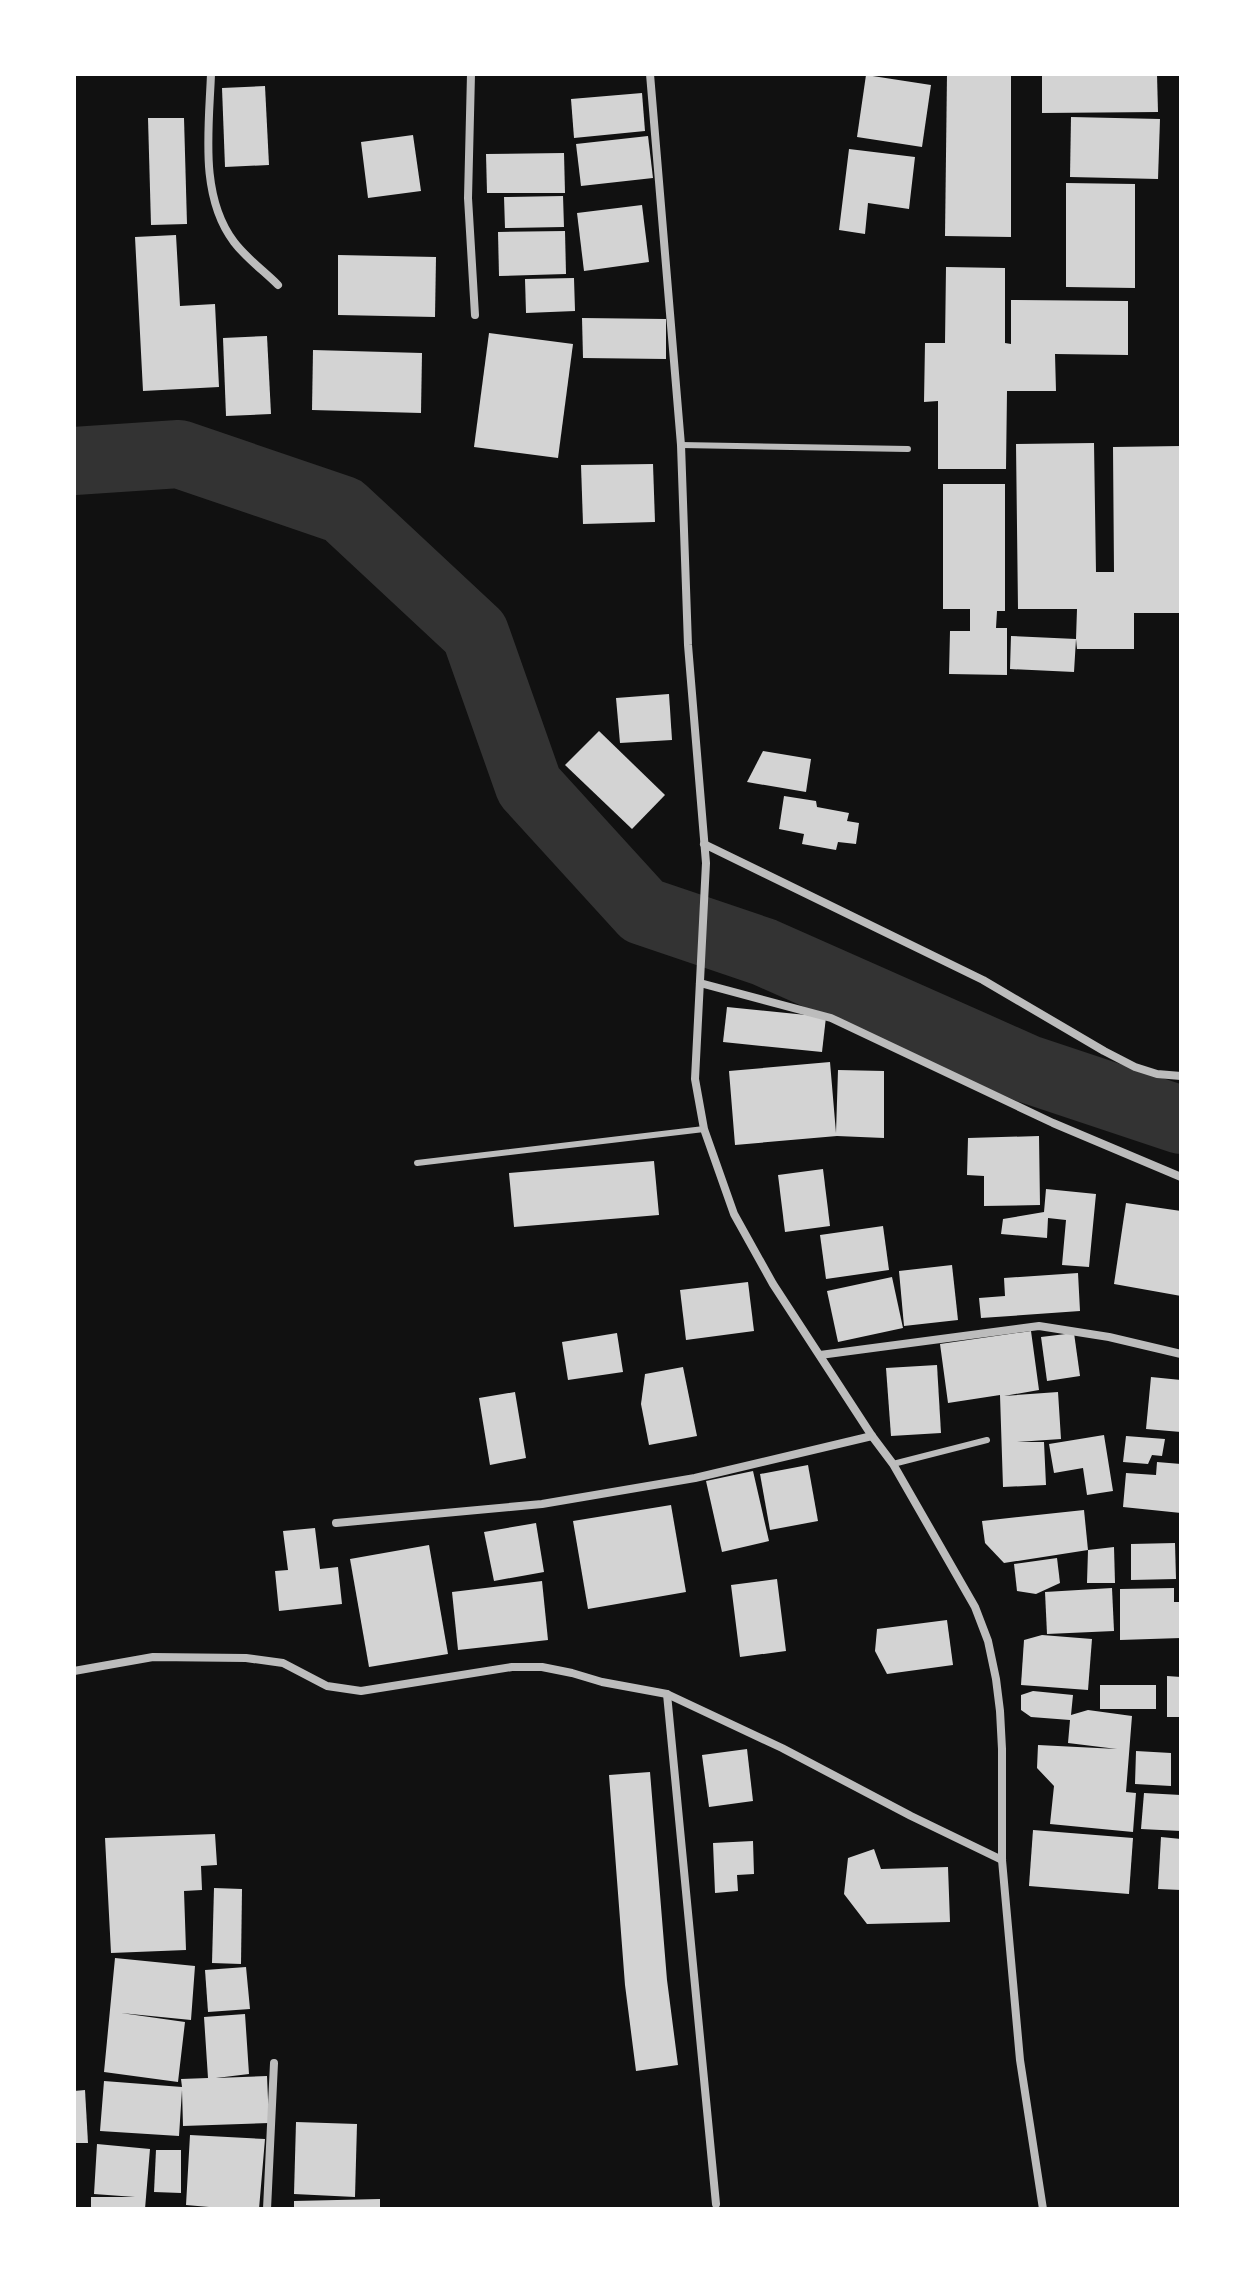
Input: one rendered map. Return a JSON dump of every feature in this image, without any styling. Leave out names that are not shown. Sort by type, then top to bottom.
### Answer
[{"type":"street","points":[[211,74],[208,153],[219,217],[234,243],[278,285]]},
{"type":"street","points":[[471,74],[468,198],[475,315]]},
{"type":"street","points":[[650,74],[681,445],[688,645],[706,863],[695,1079],[704,1129],[734,1214],[773,1284],[893,1464],[975,1607],[988,1641],[1001,1724],[1002,1860],[1020,2060],[1043,2209]]},
{"type":"street","points":[[704,844],[983,980],[1135,1067],[1157,1074],[1181,1076]]},
{"type":"street","points":[[700,983],[831,1018],[1053,1123],[1181,1177]]},
{"type":"street","points":[[820,1355],[1039,1326],[1109,1337],[1181,1354]]},
{"type":"street","points":[[336,1523],[542,1504],[695,1478],[872,1436]]},
{"type":"street","points":[[74,1671],[153,1657],[246,1658],[283,1663],[327,1686],[361,1691],[512,1667],[542,1667],[572,1673],[667,1694],[782,1748],[1002,1860]]},
{"type":"street","points":[[667,1694],[716,2204]]},
{"type":"street","points":[[267,2209],[274,2063]]},
{"type":"lane","points":[[681,445],[908,449]]},
{"type":"lane","points":[[417,1163],[704,1129]]},
{"type":"lane","points":[[893,1464],[987,1440]]},
{"type":"building","points":[[947,74],[1011,74],[1011,237],[945,236]]},
{"type":"building","points":[[1042,74],[1157,74],[1158,112],[1042,113]]},
{"type":"building","points":[[866,75],[931,85],[922,147],[857,137]]},
{"type":"building","points":[[265,86],[269,165],[225,167],[222,88]]},
{"type":"building","points":[[642,93],[645,131],[574,138],[571,99]]},
{"type":"building","points":[[1071,117],[1160,119],[1158,179],[1070,177]]},
{"type":"building","points":[[148,118],[184,118],[187,224],[151,225]]},
{"type":"building","points":[[413,135],[421,191],[368,198],[361,142]]},
{"type":"building","points":[[648,136],[653,178],[581,186],[576,144]]},
{"type":"building","points":[[849,149],[915,157],[909,209],[868,203],[865,234],[839,230]]},
{"type":"building","points":[[564,153],[565,193],[487,193],[486,154]]},
{"type":"building","points":[[1066,183],[1135,184],[1135,288],[1066,287]]},
{"type":"building","points":[[563,196],[564,227],[505,228],[504,197]]},
{"type":"building","points":[[642,205],[649,262],[584,271],[577,213]]},
{"type":"building","points":[[565,231],[566,274],[499,276],[498,232]]},
{"type":"building","points":[[176,235],[180,306],[215,304],[219,387],[143,391],[135,237]]},
{"type":"building","points":[[338,255],[436,257],[435,317],[338,315]]},
{"type":"building","points":[[946,267],[1005,268],[1005,343],[1011,344],[1011,300],[1128,301],[1128,355],[1055,354],[1056,391],[1007,391],[1006,469],[938,469],[938,401],[924,402],[925,343],[945,343]]},
{"type":"building","points":[[574,278],[575,311],[526,313],[525,279]]},
{"type":"building","points":[[582,318],[666,319],[666,359],[583,358]]},
{"type":"building","points":[[489,333],[573,344],[558,458],[474,447]]},
{"type":"building","points":[[267,336],[271,414],[226,416],[223,338]]},
{"type":"building","points":[[313,350],[422,353],[421,413],[312,410]]},
{"type":"building","points":[[1094,443],[1096,572],[1114,572],[1113,447],[1181,446],[1181,613],[1134,613],[1134,649],[1077,649],[1077,609],[1018,609],[1016,444]]},
{"type":"building","points":[[653,464],[655,522],[583,524],[581,465]]},
{"type":"building","points":[[943,484],[1005,484],[1005,611],[997,611],[996,628],[1007,628],[1007,675],[949,674],[950,631],[970,631],[970,609],[943,609]]},
{"type":"building","points":[[1011,636],[1076,639],[1074,672],[1010,669]]},
{"type":"building","points":[[669,694],[672,740],[620,743],[616,698]]},
{"type":"building","points":[[599,731],[665,795],[632,829],[565,765]]},
{"type":"building","points":[[763,751],[811,759],[806,792],[747,782]]},
{"type":"building","points":[[784,796],[816,801],[817,807],[849,813],[847,821],[859,823],[856,844],[838,842],[836,850],[802,844],[804,834],[779,829]]},
{"type":"building","points":[[727,1007],[826,1017],[822,1052],[723,1042]]},
{"type":"building","points":[[830,1062],[836,1133],[838,1070],[884,1071],[884,1138],[837,1136],[735,1145],[729,1071]]},
{"type":"building","points":[[1039,1136],[1040,1205],[984,1206],[984,1176],[967,1175],[968,1138]]},
{"type":"building","points":[[654,1161],[659,1215],[514,1227],[509,1173]]},
{"type":"building","points":[[823,1169],[830,1226],[785,1232],[778,1175]]},
{"type":"building","points":[[1046,1189],[1096,1194],[1089,1267],[1062,1265],[1066,1220],[1048,1218],[1047,1238],[1001,1234],[1003,1219],[1044,1212]]},
{"type":"building","points":[[1126,1203],[1181,1211],[1181,1296],[1114,1284]]},
{"type":"building","points":[[883,1226],[889,1270],[826,1279],[820,1235]]},
{"type":"building","points":[[952,1265],[958,1320],[904,1326],[899,1271]]},
{"type":"building","points":[[1078,1273],[1080,1311],[981,1318],[979,1298],[1005,1296],[1004,1278]]},
{"type":"building","points":[[892,1277],[903,1328],[838,1342],[827,1291]]},
{"type":"building","points":[[748,1282],[754,1331],[686,1340],[680,1290]]},
{"type":"building","points":[[1031,1331],[1039,1390],[1004,1396],[1058,1392],[1061,1439],[1017,1442],[1044,1442],[1046,1485],[1003,1487],[1000,1395],[948,1403],[940,1344]]},
{"type":"building","points":[[617,1333],[623,1372],[568,1380],[562,1342]]},
{"type":"building","points":[[1074,1333],[1080,1376],[1047,1381],[1041,1337]]},
{"type":"building","points":[[937,1365],[941,1433],[891,1436],[886,1368]]},
{"type":"building","points":[[683,1367],[697,1436],[649,1445],[641,1404],[645,1374]]},
{"type":"building","points":[[1151,1377],[1181,1380],[1181,1432],[1146,1429]]},
{"type":"building","points":[[515,1392],[526,1458],[490,1465],[479,1398]]},
{"type":"building","points":[[1104,1435],[1113,1491],[1087,1495],[1083,1468],[1054,1473],[1049,1444]]},
{"type":"building","points":[[1126,1436],[1165,1439],[1162,1456],[1152,1455],[1148,1464],[1123,1462]]},
{"type":"building","points":[[1157,1462],[1181,1464],[1181,1513],[1123,1507],[1126,1473],[1156,1475]]},
{"type":"building","points":[[808,1465],[818,1521],[770,1530],[760,1474]]},
{"type":"building","points":[[753,1471],[769,1541],[722,1552],[706,1481]]},
{"type":"building","points":[[671,1505],[686,1592],[588,1609],[573,1521]]},
{"type":"building","points":[[1084,1510],[1088,1550],[1004,1563],[985,1543],[982,1521]]},
{"type":"building","points":[[536,1523],[544,1572],[494,1581],[484,1532]]},
{"type":"building","points":[[315,1528],[320,1569],[338,1567],[342,1604],[279,1611],[275,1571],[288,1570],[283,1531]]},
{"type":"building","points":[[1175,1543],[1176,1579],[1131,1580],[1131,1544]]},
{"type":"building","points":[[429,1545],[448,1654],[369,1667],[350,1559]]},
{"type":"building","points":[[1114,1547],[1115,1583],[1087,1583],[1088,1550]]},
{"type":"building","points":[[1057,1558],[1060,1583],[1036,1594],[1017,1591],[1014,1564]]},
{"type":"building","points":[[777,1579],[786,1651],[740,1657],[731,1585]]},
{"type":"building","points":[[542,1581],[548,1640],[458,1650],[452,1592]]},
{"type":"building","points":[[1112,1588],[1114,1631],[1047,1634],[1045,1592]]},
{"type":"building","points":[[1174,1588],[1174,1602],[1181,1602],[1181,1638],[1120,1640],[1120,1589]]},
{"type":"building","points":[[947,1620],[953,1665],[887,1674],[875,1651],[877,1629]]},
{"type":"building","points":[[1042,1635],[1092,1639],[1088,1690],[1021,1685],[1024,1640]]},
{"type":"building","points":[[1167,1676],[1181,1677],[1181,1717],[1167,1717]]},
{"type":"building","points":[[1100,1685],[1156,1685],[1156,1709],[1100,1709]]},
{"type":"building","points":[[1033,1691],[1073,1695],[1071,1715],[1088,1710],[1132,1716],[1126,1792],[1136,1793],[1133,1832],[1050,1824],[1054,1786],[1037,1768],[1038,1745],[1117,1749],[1068,1743],[1070,1720],[1031,1717],[1021,1710],[1021,1695]]},
{"type":"building","points":[[747,1749],[753,1801],[709,1807],[702,1755]]},
{"type":"building","points":[[1136,1751],[1171,1753],[1171,1786],[1135,1784]]},
{"type":"building","points":[[650,1772],[667,1980],[678,2065],[636,2071],[625,1985],[609,1775]]},
{"type":"building","points":[[1144,1793],[1181,1795],[1181,1831],[1141,1829]]},
{"type":"building","points":[[1033,1830],[1133,1838],[1129,1894],[1029,1886]]},
{"type":"building","points":[[215,1834],[217,1865],[201,1866],[202,1890],[184,1891],[186,1950],[111,1953],[105,1838]]},
{"type":"building","points":[[1161,1837],[1181,1839],[1181,1890],[1158,1889]]},
{"type":"building","points":[[753,1841],[754,1874],[737,1875],[738,1891],[715,1893],[713,1843]]},
{"type":"building","points":[[874,1849],[881,1869],[948,1867],[950,1922],[867,1924],[844,1894],[848,1858]]},
{"type":"building","points":[[214,1888],[242,1889],[241,1964],[212,1963]]},
{"type":"building","points":[[115,1958],[195,1966],[191,2020],[121,2013],[185,2022],[178,2082],[104,2072]]},
{"type":"building","points":[[246,1967],[250,2009],[208,2012],[205,1970]]},
{"type":"building","points":[[245,2014],[249,2074],[216,2078],[267,2076],[269,2123],[183,2126],[182,2090],[179,2136],[100,2131],[104,2081],[182,2087],[181,2079],[208,2078],[204,2017]]},
{"type":"building","points":[[85,2090],[88,2143],[74,2143],[74,2091]]},
{"type":"building","points":[[296,2122],[357,2124],[355,2197],[294,2194]]},
{"type":"building","points":[[190,2135],[265,2139],[259,2209],[209,2209],[186,2205]]},
{"type":"building","points":[[97,2144],[150,2149],[145,2209],[91,2209],[91,2197],[135,2197],[94,2194]]},
{"type":"building","points":[[156,2150],[181,2150],[181,2193],[154,2192]]},
{"type":"building","points":[[380,2199],[380,2209],[294,2209],[294,2201]]},
{"type":"waterway","points":[[74,461],[179,454],[343,510],[475,633],[529,786],[643,911],[764,952],[1028,1069],[1181,1120]]}]
